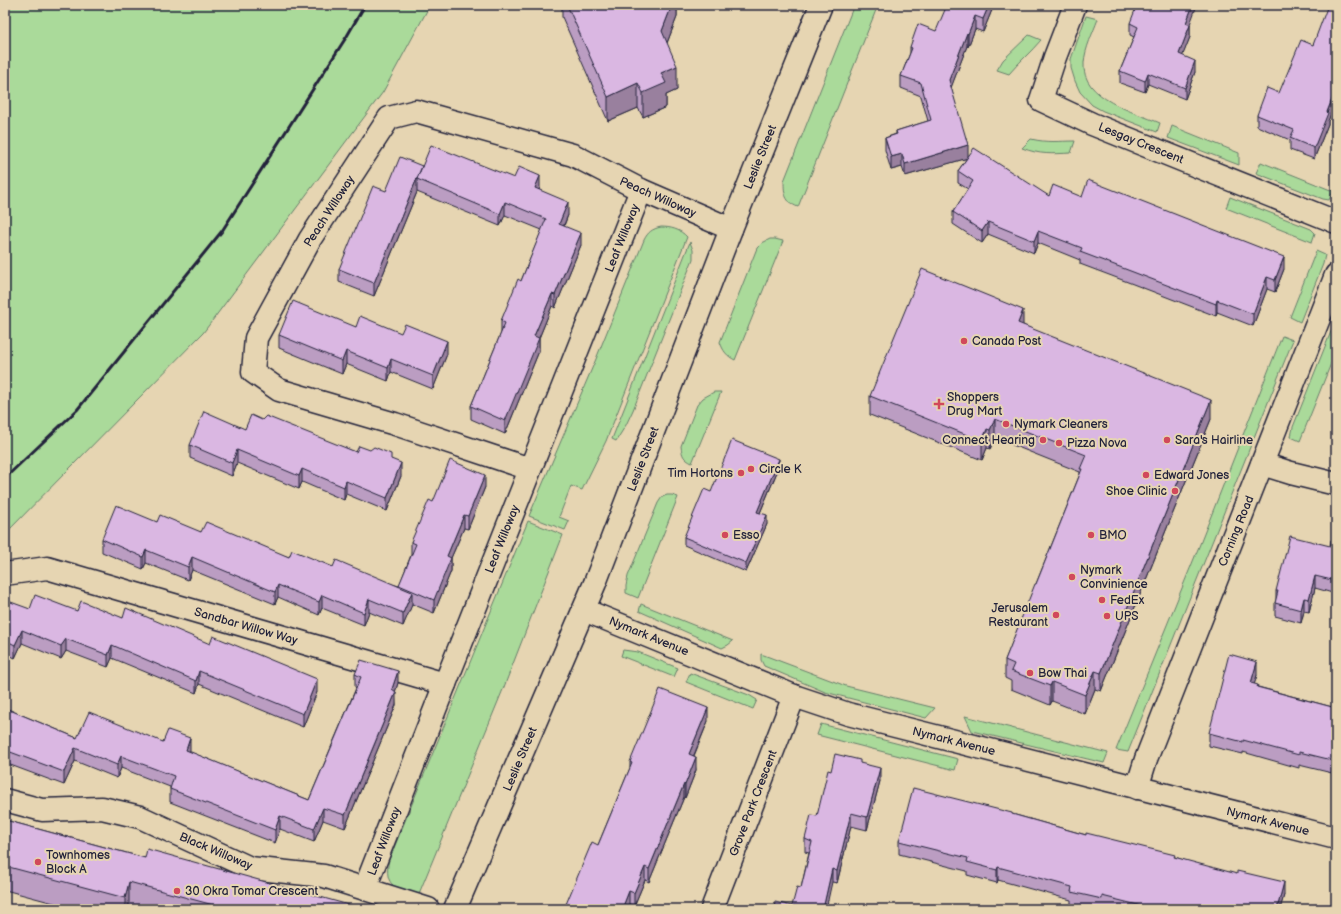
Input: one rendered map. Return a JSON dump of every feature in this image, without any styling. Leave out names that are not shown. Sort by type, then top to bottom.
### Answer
[{"type":"street","name":"Leslie Street","points":[[455,909],[584,610],[731,229],[821,5]]},
{"type":"street","name":"Lesgay Crescent","points":[[1075,5],[1055,56],[1041,100],[1092,124],[1336,222]]},
{"type":"street","name":"Peach Willoway","points":[[530,469],[395,424],[279,390],[252,372],[256,338],[310,239],[389,118],[416,111],[573,155],[641,190],[731,229]]},
{"type":"street","name":"Leaf Willoway","points":[[365,888],[444,684],[641,190]]},
{"type":"street","name":"Corning Road","points":[[1137,788],[1146,758],[1336,275]]},
{"type":"street","points":[[1262,464],[1336,484]]},
{"type":"street","name":"Sandbar Willow Way","points":[[5,574],[47,568],[444,684]]},
{"type":"street","name":"Nymark Avenue","points":[[584,610],[794,696],[848,714],[1336,838]]},
{"type":"street","name":"Grove Park Crescent","points":[[712,909],[794,696]]},
{"type":"street","name":"Black Willoway","points":[[5,800],[42,810],[102,808],[140,817],[250,868],[324,876],[428,909]]},
{"type":"green space","points":[[5,5],[430,5],[383,92],[203,333],[5,534]]},
{"type":"green space","points":[[854,5],[878,5],[798,207],[790,203],[786,197],[784,181]]},
{"type":"green space","points":[[1086,16],[1098,19],[1088,46],[1084,63],[1085,75],[1091,86],[1100,95],[1124,109],[1160,123],[1157,132],[1103,111],[1092,105],[1080,92],[1071,68],[1071,59]]},
{"type":"green space","points":[[1029,35],[1041,40],[1009,74],[997,70],[1003,60]]},
{"type":"green space","points":[[1172,126],[1239,153],[1239,165],[1168,138]]},
{"type":"green space","points":[[1031,139],[1048,141],[1075,141],[1071,153],[1046,154],[1022,148]]},
{"type":"green space","points":[[1261,162],[1333,191],[1329,200],[1256,173]]},
{"type":"green space","points":[[1230,197],[1311,229],[1315,233],[1312,242],[1226,208]]},
{"type":"green space","points":[[661,227],[675,229],[687,237],[606,441],[582,490],[571,486],[559,517],[569,521],[565,530],[529,516],[596,359],[644,240],[651,231]]},
{"type":"green space","points":[[770,239],[783,241],[735,360],[726,353],[720,342],[757,248],[762,243]]},
{"type":"green space","points":[[690,242],[693,250],[693,259],[633,410],[616,441],[612,439]]},
{"type":"green space","points":[[1316,251],[1325,255],[1323,264],[1300,322],[1290,317]]},
{"type":"green space","points":[[1336,319],[1336,351],[1300,441],[1291,437],[1293,427]]},
{"type":"green space","points":[[1282,336],[1293,340],[1128,752],[1116,750],[1200,544]]},
{"type":"green space","points":[[714,392],[721,392],[692,463],[684,457],[681,446],[697,405],[703,398]]},
{"type":"green space","points":[[667,495],[678,497],[638,598],[626,593],[628,576],[658,503],[662,497]]},
{"type":"green space","points":[[528,521],[563,535],[504,687],[418,896],[393,886],[388,876],[389,860]]},
{"type":"green space","points":[[641,604],[733,641],[722,648],[639,611]]},
{"type":"green space","points":[[623,650],[638,652],[678,668],[674,677],[621,656]]},
{"type":"green space","points":[[761,654],[846,686],[935,708],[926,718],[825,692],[764,666],[761,660]]},
{"type":"green space","points":[[690,673],[749,695],[757,700],[753,709],[686,682]]},
{"type":"green space","points":[[965,716],[1108,753],[1104,763],[972,731]]},
{"type":"green space","points":[[821,724],[958,759],[955,770],[817,735]]},
{"type":"building","points":[[567,5],[672,5],[662,31],[677,66],[661,73],[666,83],[643,93],[638,83],[608,97]]},
{"type":"building","points":[[947,5],[989,5],[983,19],[975,16],[949,80],[968,145],[905,164],[902,154],[891,157],[885,138],[897,134],[896,131],[931,120],[921,83],[901,76],[912,48],[910,47],[918,24],[936,31]]},
{"type":"building","points":[[1137,5],[1193,5],[1186,23],[1190,25],[1179,54],[1195,61],[1185,88],[1148,73],[1145,81],[1120,71],[1138,27],[1130,23]]},
{"type":"building","points":[[1328,5],[1336,5],[1336,89],[1314,148],[1290,138],[1294,130],[1257,115],[1267,88],[1279,93],[1301,40],[1313,45]]},
{"type":"building","points":[[431,145],[514,178],[519,167],[540,176],[535,188],[568,202],[559,224],[581,233],[555,295],[552,294],[534,336],[539,338],[505,421],[471,406],[505,323],[501,321],[518,279],[521,281],[546,219],[505,202],[500,214],[417,179]]},
{"type":"building","points":[[974,148],[1049,196],[1053,185],[1082,197],[1088,180],[1284,257],[1275,280],[1267,277],[1253,314],[1217,300],[1216,304],[1080,252],[1082,248],[1038,231],[1034,241],[988,222],[982,231],[953,212],[973,181],[958,171]]},
{"type":"building","points":[[400,157],[422,166],[374,283],[339,269],[373,186],[386,191]]},
{"type":"building","points":[[922,269],[1023,310],[1018,323],[1211,400],[1101,673],[1095,671],[1085,695],[1052,682],[1050,686],[1011,671],[1014,664],[1005,660],[1082,469],[1080,469],[1086,455],[995,419],[990,430],[987,429],[982,441],[870,396]]},
{"type":"building","points":[[293,301],[356,327],[360,316],[401,333],[405,324],[447,341],[433,376],[391,359],[388,368],[346,351],[342,361],[279,335]]},
{"type":"building","points":[[204,411],[245,429],[251,415],[262,420],[266,416],[356,452],[359,446],[370,450],[374,447],[391,454],[391,459],[401,463],[387,498],[346,481],[344,487],[302,469],[299,476],[237,450],[232,463],[190,445]]},
{"type":"building","points":[[732,440],[779,459],[757,512],[767,515],[746,563],[684,537],[704,489],[711,492]]},
{"type":"building","points":[[450,460],[485,475],[468,516],[464,515],[447,556],[451,558],[434,600],[399,585],[416,544],[411,542],[429,500],[433,502]]},
{"type":"building","points":[[116,505],[157,522],[160,515],[201,532],[206,522],[289,557],[292,550],[333,567],[336,560],[412,592],[403,613],[369,599],[364,613],[322,595],[319,602],[278,585],[275,592],[192,557],[188,567],[146,550],[143,557],[102,539]]},
{"type":"building","points":[[1290,536],[1330,546],[1331,540],[1336,541],[1336,581],[1315,576],[1309,599],[1304,598],[1301,610],[1275,603],[1278,591],[1276,591]]},
{"type":"building","points":[[35,595],[77,611],[81,601],[123,618],[126,608],[210,644],[213,636],[317,679],[303,714],[199,671],[196,681],[112,645],[108,655],[66,639],[61,646],[22,630],[15,645],[5,640],[5,609],[8,601],[30,609]]},
{"type":"building","points":[[1229,654],[1257,662],[1251,683],[1258,685],[1257,687],[1336,708],[1336,761],[1299,752],[1299,755],[1243,740],[1243,742],[1209,733]]},
{"type":"building","points":[[361,660],[398,671],[392,689],[396,692],[345,815],[323,808],[314,829],[280,816],[275,830],[170,789],[174,776],[121,756],[117,765],[75,748],[64,772],[5,750],[5,708],[77,738],[89,712],[163,742],[168,730],[190,738],[186,750],[309,800],[361,677],[355,674]]},
{"type":"building","points":[[660,689],[708,708],[689,754],[696,757],[649,869],[645,867],[634,893],[629,891],[622,909],[564,909],[592,842],[598,845],[632,763],[630,762]]},
{"type":"building","points":[[835,754],[860,760],[860,763],[880,768],[867,817],[851,813],[837,871],[832,869],[823,909],[774,909],[775,902],[792,906],[797,887],[801,888],[812,842],[805,839],[811,815],[817,816],[828,770],[831,771]]},
{"type":"building","points":[[913,788],[1012,813],[1086,835],[1086,833],[1175,855],[1174,857],[1237,874],[1237,871],[1284,882],[1277,909],[1154,909],[1102,896],[1102,899],[1071,892],[1072,887],[998,867],[997,870],[967,862],[968,858],[899,841]]},
{"type":"building","points":[[5,820],[145,858],[147,849],[349,905],[348,909],[228,909],[129,882],[125,898],[5,866]]},
{"type":"railway","points":[[5,478],[77,410],[222,231],[347,36],[365,5]]},
{"type":"place","name":"Canada Post","points":[[964,341]]},
{"type":"place","name":"Shoppers Drug Mart","points":[[939,404]]},
{"type":"place","name":"Nymark Cleaners","points":[[1006,424]]},
{"type":"place","name":"Connect Hearing","points":[[1043,440]]},
{"type":"place","name":"Sara's Hairline","points":[[1167,440]]},
{"type":"place","name":"Pizza Nova","points":[[1059,443]]},
{"type":"place","name":"Circle K","points":[[751,469]]},
{"type":"place","name":"Tim Hortons","points":[[741,473]]},
{"type":"place","name":"Edward Jones","points":[[1146,475]]},
{"type":"place","name":"Shoe Clinic","points":[[1175,491]]},
{"type":"place","name":"Esso","points":[[725,535]]},
{"type":"place","name":"BMO","points":[[1091,535]]},
{"type":"place","name":"Nymark Convinience","points":[[1072,577]]},
{"type":"place","name":"FedEx","points":[[1102,600]]},
{"type":"place","name":"Jerusalem Restaurant","points":[[1056,615]]},
{"type":"place","name":"UPS","points":[[1107,616]]},
{"type":"place","name":"Bow Thai","points":[[1030,673]]},
{"type":"place","name":"Townhomes Block A","points":[[38,862]]},
{"type":"place","name":"30 Okra Tomar Crescent","points":[[177,891]]}]
